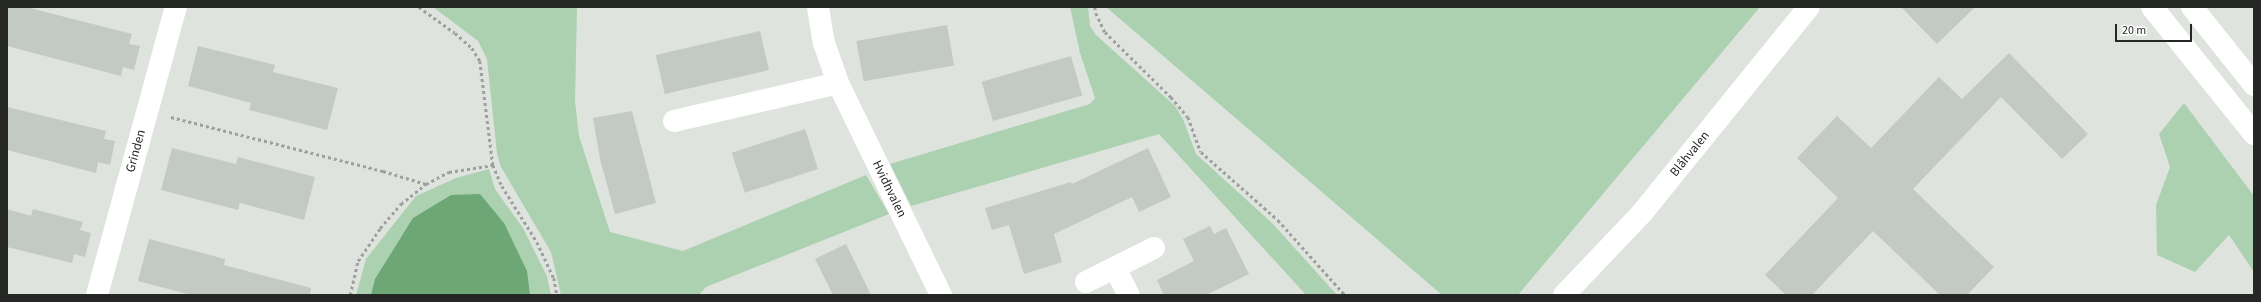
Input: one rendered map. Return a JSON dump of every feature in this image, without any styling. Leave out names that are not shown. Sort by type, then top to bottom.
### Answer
[{"type":"street","name":"Grinden","points":[[97,295],[176,7]]},
{"type":"street","name":"Hvidhvalen","points":[[818,7],[824,43],[838,83],[941,295]]},
{"type":"street","name":"Blåhvalen","points":[[1564,295],[1642,213],[1809,7]]},
{"type":"street","points":[[2152,7],[2254,134]]},
{"type":"street","points":[[2192,7],[2254,85]]},
{"type":"street","points":[[674,121],[838,83]]},
{"type":"street","points":[[1086,282],[1154,248]]},
{"type":"street","points":[[1115,268],[1129,295]]},
{"type":"path","points":[[419,7],[455,33],[472,48],[480,61],[493,165],[502,186],[537,242],[554,278],[557,295]]},
{"type":"path","points":[[1095,7],[1104,32],[1171,97],[1188,117],[1201,152],[1278,220],[1345,295]]},
{"type":"path","points":[[147,111],[383,170],[426,184]]},
{"type":"path","points":[[350,295],[358,261],[380,228],[401,204],[426,184],[449,172],[493,165]]},
{"type":"shaded area","points":[[433,7],[577,7],[575,101],[579,136],[610,232],[683,251],[866,175],[889,214],[706,287],[699,295],[561,295],[551,252],[501,167],[497,154],[487,59],[478,41]]},
{"type":"shaded area","points":[[1070,7],[1088,7],[1090,26],[1096,35],[1175,106],[1183,119],[1196,154],[1273,224],[1337,295],[1306,295],[1159,134],[911,206],[890,164],[1090,104],[1095,98],[1080,53]]},
{"type":"shaded area","points":[[1106,7],[1760,7],[1518,295],[1442,295]]},
{"type":"shaded area","points":[[2184,103],[2254,196],[2254,272],[2229,235],[2195,272],[2157,255],[2156,205],[2170,167],[2159,134]]},
{"type":"shaded area","points":[[489,169],[495,189],[523,228],[547,276],[551,295],[356,295],[366,259],[416,196],[456,178]]},
{"type":"shaded area","points":[[480,194],[504,223],[527,271],[530,295],[371,295],[375,279],[413,218],[451,195]]},
{"type":"building","points":[[7,7],[26,7],[132,34],[129,44],[140,46],[134,70],[123,67],[121,76],[7,46]]},
{"type":"building","points":[[1901,7],[1975,7],[1937,44]]},
{"type":"building","points":[[947,25],[954,65],[864,81],[856,41]]},
{"type":"building","points":[[760,31],[769,70],[665,94],[656,55]]},
{"type":"building","points":[[198,46],[275,65],[273,72],[338,88],[327,130],[249,110],[251,103],[188,86]]},
{"type":"building","points":[[2009,53],[2088,134],[2062,159],[2001,97],[1913,189],[1994,267],[1967,295],[1940,295],[1873,231],[1812,295],[1786,295],[1765,275],[1838,198],[1797,158],[1837,116],[1871,148],[1939,77],[1962,99]]},
{"type":"building","points":[[1071,56],[1082,95],[993,121],[982,82]]},
{"type":"building","points":[[7,107],[106,131],[104,139],[115,141],[110,165],[98,162],[96,173],[7,150]]},
{"type":"building","points":[[632,111],[656,203],[615,214],[600,159],[593,118]]},
{"type":"building","points":[[805,129],[818,169],[745,193],[732,153]]},
{"type":"building","points":[[172,148],[236,164],[238,157],[315,177],[304,220],[240,203],[238,210],[161,190]]},
{"type":"building","points":[[1148,148],[1171,197],[1139,212],[1132,197],[1054,234],[1062,262],[1024,274],[1009,225],[992,230],[985,208],[1071,182],[1072,184]]},
{"type":"building","points":[[7,209],[31,216],[33,209],[83,222],[80,230],[91,233],[85,257],[74,254],[72,263],[7,247]]},
{"type":"building","points":[[1210,226],[1214,234],[1226,228],[1249,274],[1206,295],[1164,295],[1157,280],[1194,261],[1183,239]]},
{"type":"building","points":[[149,239],[225,259],[224,265],[311,288],[310,295],[191,295],[138,281]]},
{"type":"building","points":[[846,244],[871,295],[833,295],[815,259]]}]
